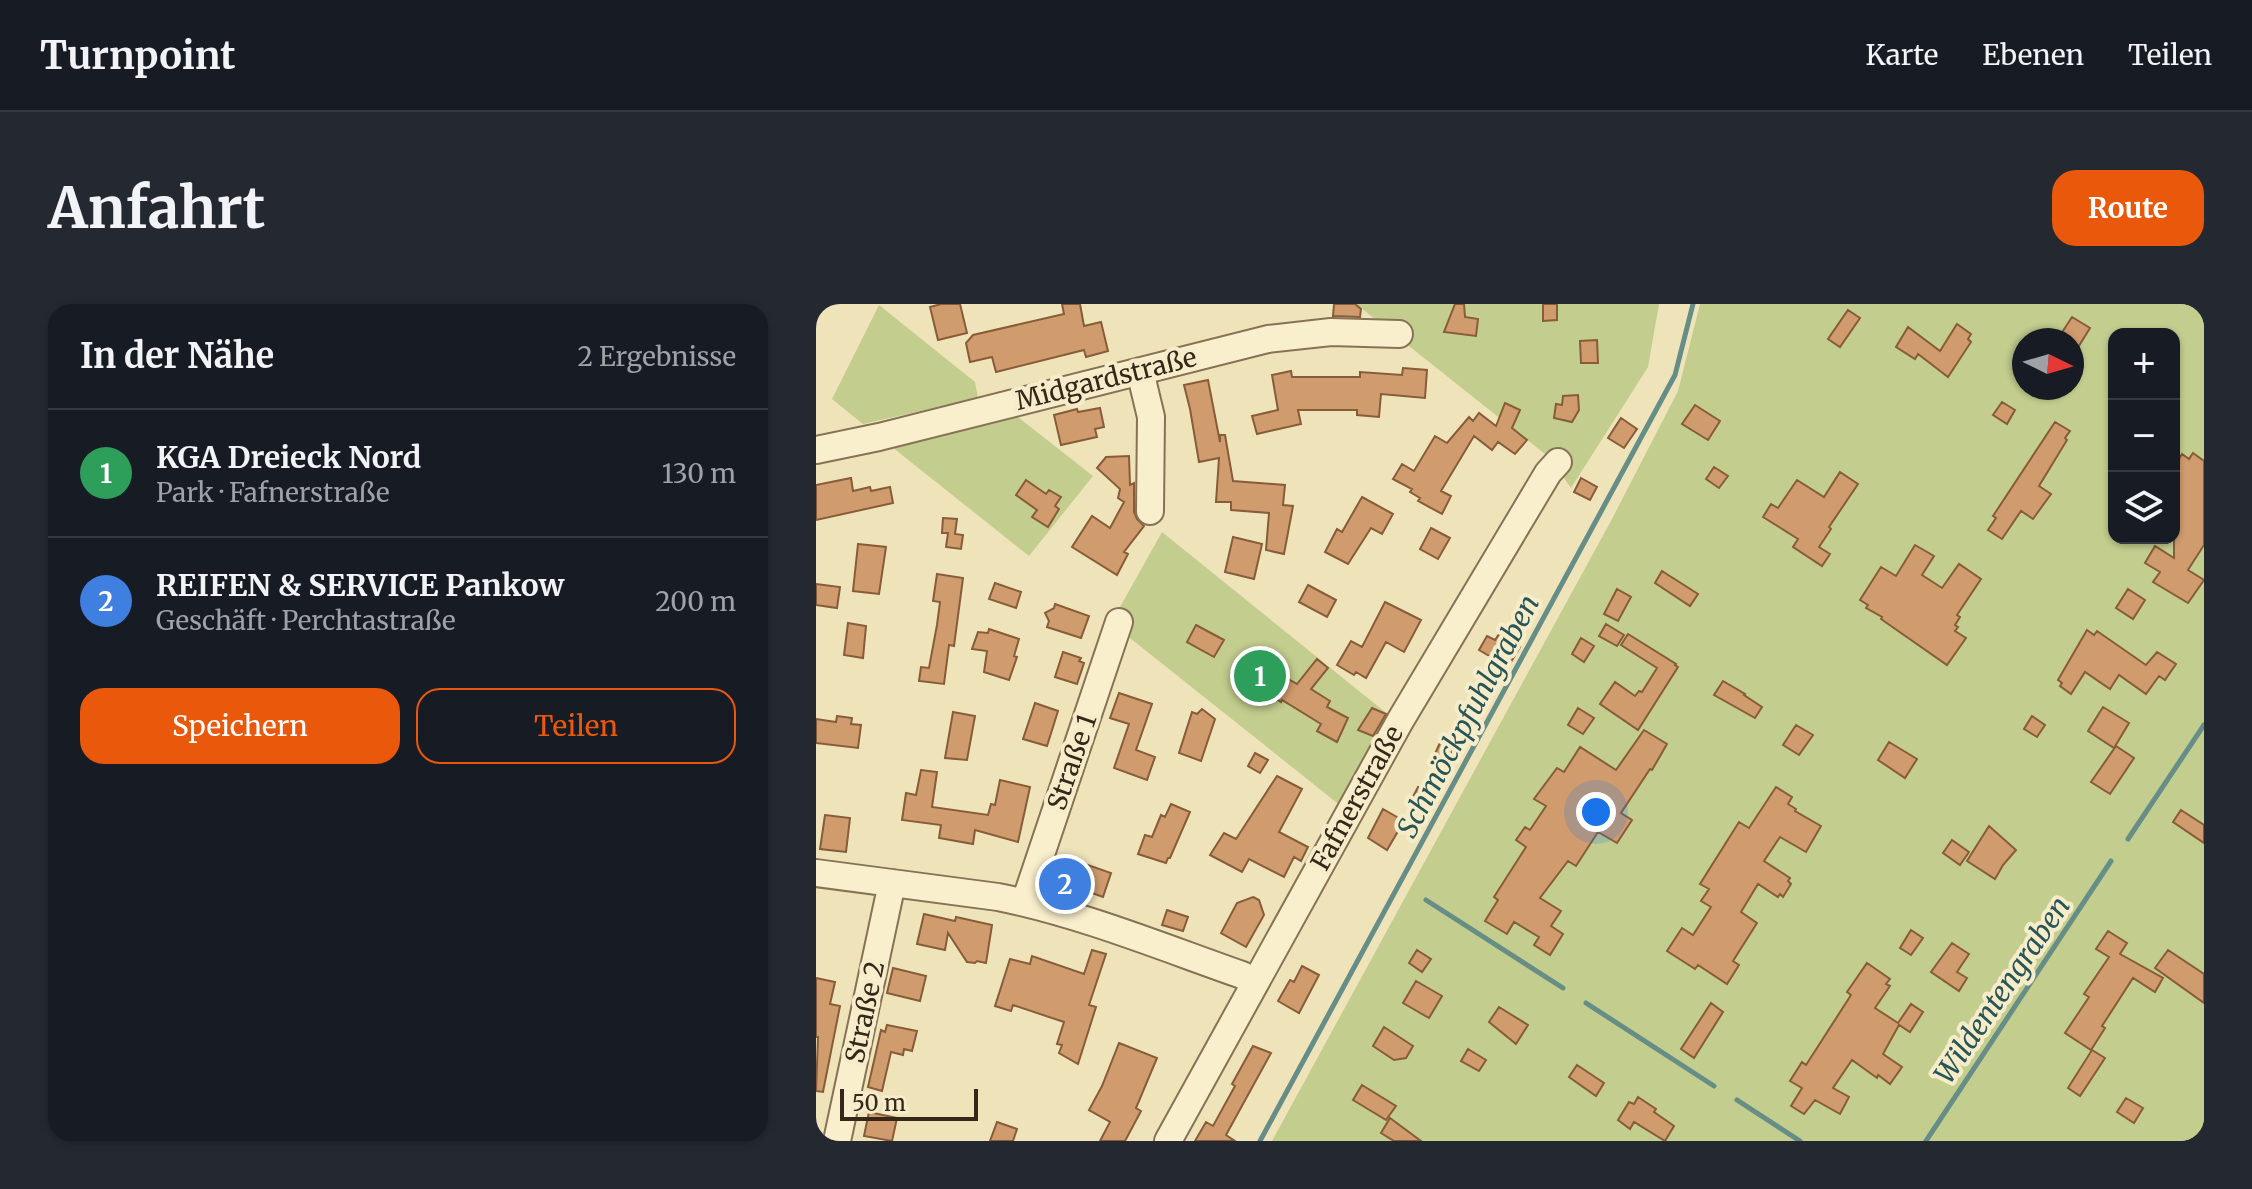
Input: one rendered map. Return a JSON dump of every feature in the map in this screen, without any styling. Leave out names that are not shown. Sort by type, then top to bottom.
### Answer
[{"type":"street","name":"Midgardstraße","points":[[816,450],[1268,339],[1331,332],[1399,334]]},
{"type":"street","points":[[1140,371],[1151,417],[1150,511]]},
{"type":"street","name":"Fafnerstraße","points":[[1168,1141],[1400,721],[1548,473],[1558,462]]},
{"type":"street","name":"Straße 1","points":[[1025,902],[1119,622]]},
{"type":"street","points":[[816,873],[1025,902],[1255,982]]},
{"type":"street","name":"Straße 2","points":[[837,1141],[892,883]]},
{"type":"green space","points":[[1356,304],[1659,304],[1648,367],[1571,488],[1550,458]]},
{"type":"green space","points":[[1700,304],[2204,304],[2204,1141],[1272,1141],[1612,519],[1678,391]]},
{"type":"green space","points":[[879,305],[975,382],[978,398],[863,424],[832,399]]},
{"type":"green space","points":[[1014,414],[1093,476],[1029,556],[887,443]]},
{"type":"green space","points":[[1162,532],[1390,716],[1341,806],[1111,623]]},
{"type":"building","points":[[960,304],[967,333],[938,340],[930,307]]},
{"type":"building","points":[[1062,304],[1080,304],[1084,326],[1101,322],[1108,351],[1086,357],[1084,350],[996,372],[992,357],[970,362],[966,343],[973,335],[1064,314]]},
{"type":"building","points":[[1334,304],[1355,304],[1361,309],[1360,317],[1333,316]]},
{"type":"building","points":[[1455,304],[1464,304],[1465,317],[1478,319],[1476,336],[1444,332]]},
{"type":"building","points":[[1543,304],[1557,304],[1557,320],[1543,321]]},
{"type":"building","points":[[1848,310],[1860,318],[1840,347],[1828,339]]},
{"type":"building","points":[[2072,317],[2090,328],[2084,338],[2084,328],[2065,328]]},
{"type":"building","points":[[1957,324],[1971,334],[1968,339],[1971,342],[1948,377],[1918,354],[1915,359],[1896,347],[1908,327],[1940,351]]},
{"type":"building","points":[[1597,340],[1598,363],[1581,363],[1580,341]]},
{"type":"building","points":[[1403,368],[1427,370],[1425,398],[1381,394],[1379,417],[1357,415],[1357,410],[1298,410],[1301,424],[1257,434],[1252,416],[1278,410],[1272,375],[1291,371],[1292,377],[1360,377],[1360,372],[1402,375]]},
{"type":"building","points":[[1208,380],[1220,442],[1220,435],[1225,435],[1233,481],[1285,485],[1283,505],[1293,506],[1284,554],[1266,550],[1269,513],[1231,510],[1231,502],[1216,502],[1219,458],[1199,462],[1184,385]]},
{"type":"building","points":[[1578,395],[1579,410],[1572,422],[1554,418],[1556,404],[1562,405],[1563,396]]},
{"type":"building","points":[[2002,402],[2015,410],[2007,424],[1993,415]]},
{"type":"building","points":[[1505,403],[1520,410],[1512,428],[1527,440],[1515,454],[1498,442],[1492,450],[1474,436],[1441,491],[1451,496],[1442,514],[1418,501],[1420,498],[1410,492],[1412,489],[1393,479],[1402,464],[1414,471],[1435,436],[1447,443],[1469,417],[1473,421],[1479,413],[1496,426]]},
{"type":"building","points":[[1695,405],[1720,421],[1708,440],[1682,424]]},
{"type":"building","points":[[1100,408],[1104,427],[1095,429],[1097,437],[1061,445],[1054,415],[1077,409],[1078,412]]},
{"type":"building","points":[[1621,418],[1637,429],[1624,448],[1608,438]]},
{"type":"building","points":[[2055,422],[2070,431],[2039,486],[2051,494],[2033,519],[2021,511],[2002,539],[1988,530],[1996,518],[1993,516]]},
{"type":"building","points":[[2193,453],[2204,461],[2204,545],[2188,570],[2204,580],[2188,603],[2153,582],[2160,572],[2145,563],[2155,546],[2174,558],[2174,544],[2180,544],[2180,457],[2182,454],[2189,459]]},
{"type":"building","points":[[1129,456],[1130,485],[1134,483],[1134,512],[1144,526],[1124,552],[1128,554],[1117,575],[1072,547],[1092,516],[1110,528],[1124,502],[1118,498],[1120,489],[1097,468],[1106,457]]},
{"type":"building","points":[[1714,467],[1728,476],[1719,488],[1706,479]]},
{"type":"building","points":[[1840,472],[1858,484],[1819,547],[1830,554],[1822,566],[1793,547],[1798,539],[1763,517],[1771,504],[1778,508],[1797,480],[1824,497]]},
{"type":"building","points":[[851,478],[853,491],[890,487],[893,503],[816,520],[816,485]]},
{"type":"building","points":[[1581,478],[1597,487],[1590,500],[1574,492]]},
{"type":"building","points":[[1026,480],[1046,494],[1049,490],[1061,497],[1055,506],[1059,509],[1048,527],[1032,517],[1037,510],[1016,495]]},
{"type":"building","points":[[1362,497],[1393,514],[1382,534],[1371,528],[1348,564],[1325,552],[1337,529],[1342,532]]},
{"type":"building","points":[[943,518],[957,519],[955,534],[963,535],[961,549],[946,547],[948,533],[942,533]]},
{"type":"building","points":[[1431,528],[1450,538],[1438,559],[1420,549]]},
{"type":"building","points":[[1233,537],[1262,544],[1254,579],[1225,572]]},
{"type":"building","points":[[858,544],[886,547],[879,594],[853,591]]},
{"type":"building","points":[[1915,545],[1934,556],[1922,575],[1942,588],[1959,564],[1981,579],[1957,615],[1960,617],[1955,631],[1966,638],[1947,665],[1866,608],[1868,605],[1860,600],[1881,567],[1896,576]]},
{"type":"building","points":[[1662,571],[1698,594],[1690,606],[1655,583]]},
{"type":"building","points":[[937,574],[963,578],[954,646],[949,645],[944,684],[919,681],[921,667],[929,668],[937,625],[940,602],[933,601]]},
{"type":"building","points":[[995,583],[1021,592],[1016,608],[989,599]]},
{"type":"building","points":[[816,584],[840,587],[837,608],[816,605]]},
{"type":"building","points":[[1308,585],[1336,600],[1327,617],[1299,602]]},
{"type":"building","points":[[1617,589],[1631,597],[1618,621],[1604,614]]},
{"type":"building","points":[[2128,589],[2145,600],[2133,619],[2116,608]]},
{"type":"building","points":[[1385,602],[1421,620],[1404,652],[1386,642],[1366,678],[1356,672],[1354,675],[1337,665],[1351,641],[1362,647]]},
{"type":"building","points":[[1055,604],[1089,616],[1081,638],[1047,627],[1049,621],[1045,613]]},
{"type":"building","points":[[848,623],[866,626],[863,658],[844,655]]},
{"type":"building","points":[[1606,624],[1624,635],[1617,646],[1599,636]]},
{"type":"building","points":[[1196,625],[1224,640],[1214,657],[1187,642]]},
{"type":"building","points":[[989,629],[1019,639],[1009,680],[984,672],[987,651],[972,649],[978,632],[988,633]]},
{"type":"building","points":[[2087,630],[2094,635],[2097,631],[2146,665],[2157,652],[2176,664],[2165,680],[2159,676],[2146,694],[2119,675],[2110,689],[2085,672],[2071,694],[2060,686],[2062,683],[2058,680]]},
{"type":"building","points":[[1499,634],[1520,647],[1508,667],[1479,650],[1487,636],[1495,640]]},
{"type":"building","points":[[1628,634],[1678,667],[1638,730],[1600,704],[1615,682],[1635,696],[1642,692],[1657,668],[1621,645]]},
{"type":"building","points":[[1581,638],[1594,646],[1584,662],[1572,654]]},
{"type":"building","points":[[1063,652],[1081,658],[1079,661],[1084,663],[1077,684],[1055,677]]},
{"type":"building","points":[[1317,659],[1328,668],[1311,689],[1330,701],[1327,707],[1348,718],[1337,742],[1317,731],[1321,724],[1266,693],[1277,676],[1297,684]]},
{"type":"building","points":[[1723,681],[1762,707],[1755,718],[1714,695]]},
{"type":"building","points":[[1119,693],[1152,704],[1136,750],[1155,757],[1147,780],[1114,768],[1129,724],[1110,718]]},
{"type":"building","points":[[1035,703],[1058,711],[1047,746],[1023,739]]},
{"type":"building","points":[[2103,707],[2129,723],[2114,748],[2088,731]]},
{"type":"building","points":[[1372,708],[1386,714],[1373,736],[1358,730]]},
{"type":"building","points":[[1578,708],[1594,718],[1583,734],[1568,725]]},
{"type":"building","points":[[1202,709],[1215,719],[1201,761],[1179,753],[1192,712],[1197,714]]},
{"type":"building","points":[[953,712],[975,716],[967,760],[945,758]]},
{"type":"building","points":[[837,716],[852,718],[851,724],[861,725],[858,748],[816,743],[816,719],[836,722]]},
{"type":"building","points":[[2032,716],[2045,725],[2037,737],[2024,729]]},
{"type":"building","points":[[1796,725],[1813,735],[1799,755],[1783,745]]},
{"type":"building","points":[[1644,730],[1667,744],[1621,813],[1632,820],[1617,843],[1598,832],[1576,866],[1568,861],[1540,898],[1561,911],[1551,926],[1563,934],[1550,955],[1534,945],[1539,937],[1514,922],[1507,934],[1485,921],[1498,900],[1494,897],[1526,847],[1516,840],[1525,827],[1530,830],[1546,806],[1534,799],[1557,768],[1564,772],[1580,747],[1616,770]]},
{"type":"building","points":[[1442,738],[1456,744],[1445,769],[1431,763]]},
{"type":"building","points":[[1889,742],[1917,759],[1905,778],[1878,760]]},
{"type":"building","points":[[2116,746],[2134,758],[2110,794],[2091,782]]},
{"type":"building","points":[[1255,753],[1268,760],[1260,773],[1248,766]]},
{"type":"building","points":[[921,770],[937,772],[932,807],[988,815],[991,804],[995,805],[1000,780],[1030,787],[1018,842],[975,830],[973,844],[939,838],[941,825],[902,820],[906,793],[916,795]]},
{"type":"building","points":[[1277,776],[1302,789],[1279,832],[1308,847],[1301,861],[1294,857],[1284,877],[1249,859],[1242,872],[1210,855],[1224,833],[1236,839]]},
{"type":"building","points":[[1418,787],[1436,796],[1427,813],[1409,804]]},
{"type":"building","points":[[1776,787],[1792,797],[1788,804],[1795,811],[1821,826],[1806,852],[1780,837],[1764,861],[1790,878],[1788,881],[1791,884],[1783,897],[1780,894],[1778,897],[1758,884],[1741,912],[1757,923],[1733,961],[1739,965],[1727,984],[1698,965],[1695,969],[1667,951],[1682,928],[1693,935],[1711,907],[1701,901],[1709,889],[1700,884],[1739,822],[1749,828]]},
{"type":"building","points":[[1171,804],[1190,812],[1170,858],[1166,863],[1138,854],[1145,835],[1152,837],[1161,815],[1165,817]]},
{"type":"building","points":[[1383,809],[1404,821],[1387,850],[1368,838]]},
{"type":"building","points":[[2181,810],[2204,825],[2204,843],[2173,822]]},
{"type":"building","points":[[825,815],[850,818],[846,852],[820,849]]},
{"type":"building","points":[[1989,826],[2016,850],[1995,879],[1967,861]]},
{"type":"building","points":[[1952,840],[1969,852],[1960,865],[1943,853]]},
{"type":"building","points":[[1065,857],[1111,873],[1103,897],[1081,889],[1079,894],[1055,886]]},
{"type":"building","points":[[1253,897],[1259,900],[1264,915],[1246,947],[1221,933],[1237,903]]},
{"type":"building","points":[[1167,910],[1188,917],[1183,931],[1162,925]]},
{"type":"building","points":[[924,914],[992,925],[986,963],[967,962],[948,933],[945,950],[917,944]]},
{"type":"building","points":[[1911,930],[1923,938],[1911,955],[1900,948]]},
{"type":"building","points":[[2108,931],[2127,943],[2120,954],[2163,978],[2155,992],[2133,978],[2102,1026],[2105,1028],[2091,1050],[2065,1033],[2089,997],[2084,994],[2109,957],[2096,949]]},
{"type":"building","points":[[1952,943],[1969,954],[1957,972],[1967,978],[1959,991],[1931,972]]},
{"type":"building","points":[[1092,950],[1106,954],[1089,1005],[1096,1007],[1078,1064],[1059,1053],[1062,1045],[1057,1044],[1064,1022],[1013,1005],[1011,1011],[995,1006],[1010,959],[1030,964],[1032,956],[1084,974]]},
{"type":"building","points":[[1417,950],[1431,959],[1422,972],[1409,963]]},
{"type":"building","points":[[2168,950],[2204,974],[2204,1003],[2155,968]]},
{"type":"building","points":[[1867,963],[1890,979],[1886,984],[1890,986],[1875,1008],[1898,1023],[1911,1004],[1923,1012],[1910,1032],[1899,1025],[1883,1054],[1902,1067],[1890,1084],[1852,1060],[1833,1088],[1849,1097],[1840,1114],[1815,1100],[1804,1114],[1791,1106],[1802,1088],[1790,1081],[1802,1062],[1806,1065],[1851,995],[1847,992]]},
{"type":"building","points":[[1302,966],[1319,975],[1299,1013],[1278,1001],[1290,980],[1294,982]]},
{"type":"building","points":[[893,968],[926,976],[920,1001],[887,993]]},
{"type":"building","points":[[816,978],[835,982],[830,1004],[840,1006],[823,1092],[816,1091]]},
{"type":"building","points":[[1416,981],[1442,996],[1429,1018],[1403,1003]]},
{"type":"building","points":[[1711,1003],[1723,1012],[1694,1058],[1681,1049]]},
{"type":"building","points":[[1499,1007],[1528,1025],[1516,1044],[1489,1022]]},
{"type":"building","points":[[887,1025],[917,1031],[912,1051],[904,1049],[903,1055],[891,1052],[882,1091],[868,1087],[881,1030],[885,1032]]},
{"type":"building","points":[[1384,1027],[1413,1046],[1406,1058],[1394,1060],[1373,1046]]},
{"type":"building","points":[[1119,1043],[1157,1058],[1136,1108],[1141,1111],[1125,1141],[1100,1141],[1110,1122],[1089,1110]]},
{"type":"building","points":[[1253,1046],[1271,1053],[1226,1135],[1235,1141],[1195,1141],[1206,1122],[1213,1126]]},
{"type":"building","points":[[1468,1049],[1486,1060],[1479,1071],[1461,1061]]},
{"type":"building","points":[[2092,1050],[2105,1058],[2080,1096],[2068,1088]]},
{"type":"building","points":[[1577,1065],[1604,1083],[1596,1096],[1569,1077]]},
{"type":"building","points":[[1362,1085],[1396,1106],[1386,1120],[1353,1100]]},
{"type":"building","points":[[1638,1097],[1674,1126],[1665,1141],[1634,1122],[1630,1129],[1618,1120],[1629,1102],[1634,1104]]},
{"type":"building","points":[[2126,1098],[2143,1108],[2134,1123],[2117,1112]]},
{"type":"building","points":[[869,1112],[897,1118],[892,1141],[864,1136]]},
{"type":"building","points":[[1390,1118],[1421,1141],[1394,1141],[1381,1133]]},
{"type":"building","points":[[997,1122],[1017,1129],[1013,1141],[990,1141]]},
{"type":"waterway","name":"Schmöckpfuhlgraben","points":[[1260,1141],[1675,375],[1693,304]]},
{"type":"waterway","name":"Wildentengraben","points":[[2128,839],[2204,725]]},
{"type":"waterway","name":"Wildentengraben","points":[[1926,1141],[2111,861]]},
{"type":"waterway","name":"Wildentengraben","points":[[1426,900],[1563,988]]},
{"type":"waterway","name":"Wildentengraben","points":[[1586,1003],[1714,1086]]},
{"type":"waterway","name":"Wildentengraben","points":[[1737,1100],[1800,1141]]},
{"type":"place","name":"KGA Dreieck Nord","points":[[1260,676]]},
{"type":"place","name":"REIFEN & SERVICE Pankow","points":[[1065,884]]}]
